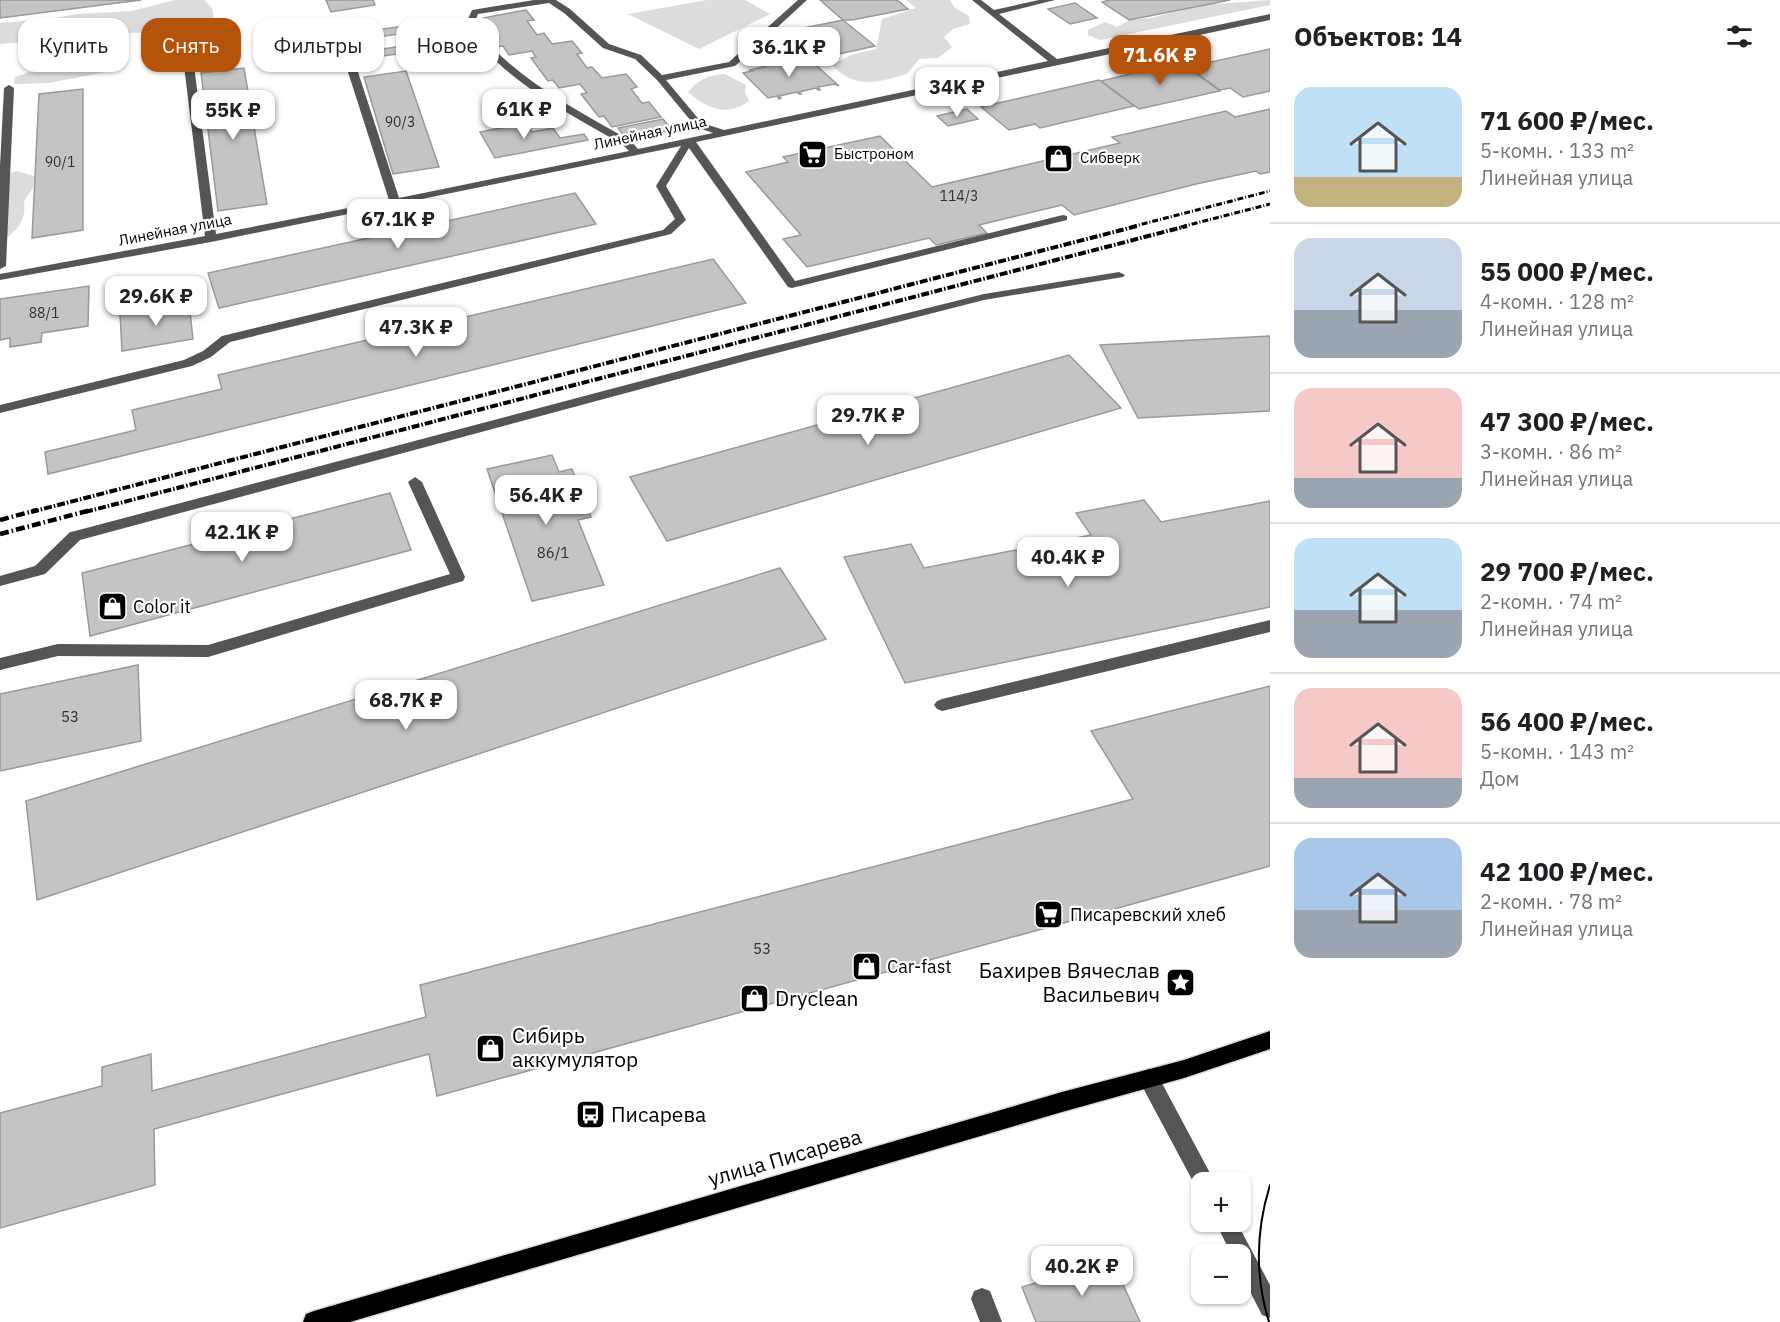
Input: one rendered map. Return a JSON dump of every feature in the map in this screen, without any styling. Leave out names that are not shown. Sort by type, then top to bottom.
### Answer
[{"type":"main road","name":"улица Писарева","points":[[314,1322],[1062,1102],[1149,1079],[1270,1040]]},
{"type":"street","points":[[635,152],[627,143],[521,80],[477,38],[470,26],[475,12],[550,0],[567,11],[606,46],[638,57],[660,78],[699,124],[722,133]]},
{"type":"street","points":[[660,78],[732,64],[803,0]]},
{"type":"street","points":[[976,0],[1054,61]]},
{"type":"street","points":[[992,13],[1051,0]]},
{"type":"street","name":"Линейная улица","points":[[0,277],[211,239],[395,202],[1270,17]]},
{"type":"street","points":[[190,72],[211,239]]},
{"type":"street","points":[[353,72],[395,202]]},
{"type":"street","points":[[0,266],[9,88]]},
{"type":"street","points":[[0,409],[188,363],[207,354],[226,339],[667,232],[681,220],[661,186],[690,140],[792,285],[1063,218]]},
{"type":"street","points":[[0,581],[40,570],[75,536],[735,360],[984,297],[1119,274]]},
{"type":"street","points":[[0,664],[58,650],[208,651],[458,577],[415,482]]},
{"type":"street","points":[[942,705],[1270,626]]},
{"type":"street","points":[[1149,1079],[1199,1172]]},
{"type":"street","points":[[1231,1232],[1270,1307]]},
{"type":"street","points":[[982,1299],[991,1322]]},
{"type":"shaded area","points":[[175,0],[204,0],[212,8],[214,18],[141,18],[141,33],[129,33],[129,18],[55,18],[77,14],[132,11]]},
{"type":"shaded area","points":[[707,0],[745,0],[770,14],[699,49],[628,14]]},
{"type":"shaded area","points":[[906,0],[950,0],[955,8],[969,16],[970,24],[953,29],[944,37],[952,47],[938,58],[919,59],[907,74],[886,80],[857,81],[840,73],[832,65],[851,55],[876,49],[882,19],[916,8]]},
{"type":"shaded area","points":[[1270,0],[1270,5],[1100,40],[1088,35],[1088,30],[1105,22],[1117,27],[1130,20],[1151,18],[1202,5]]},
{"type":"shaded area","points":[[18,21],[18,42],[0,44],[0,23]]},
{"type":"shaded area","points":[[29,72],[107,72],[49,83],[14,84],[15,77]]},
{"type":"shaded area","points":[[725,74],[746,85],[745,92],[749,101],[733,109],[717,109],[702,103],[688,92],[705,78]]},
{"type":"shaded area","points":[[17,171],[34,176],[33,188],[24,201],[24,214],[19,225],[0,242],[0,176]]},
{"type":"building","points":[[0,0],[141,0],[0,18]]},
{"type":"building","points":[[326,0],[373,0],[375,5],[331,12]]},
{"type":"building","points":[[820,0],[897,0],[908,9],[843,20]]},
{"type":"building","points":[[1110,0],[1230,0],[1129,20],[1102,2]]},
{"type":"building","points":[[1075,3],[1097,18],[1070,24],[1048,9]]},
{"type":"building","points":[[526,10],[534,20],[527,21],[537,35],[544,33],[552,44],[572,41],[582,53],[577,54],[587,68],[592,67],[602,78],[626,74],[637,87],[631,89],[642,103],[649,102],[661,117],[612,127],[604,116],[599,117],[581,94],[587,93],[580,84],[559,88],[553,80],[548,81],[531,58],[536,57],[532,51],[509,55],[503,46],[499,47],[499,18],[483,18]]},
{"type":"building","points":[[843,20],[875,46],[816,59],[814,56],[808,58],[782,34],[791,33],[789,31]]},
{"type":"building","points":[[396,27],[396,34],[384,36],[384,29]]},
{"type":"building","points":[[396,47],[396,54],[384,56],[384,49]]},
{"type":"building","points":[[1270,49],[1270,91],[1243,97],[1230,88],[1220,90],[1188,67]]},
{"type":"building","points":[[807,57],[839,86],[835,84],[818,87],[820,90],[816,88],[799,92],[801,94],[797,92],[779,96],[781,98],[779,99],[777,96],[768,98],[743,73],[752,71],[750,70]]},
{"type":"building","points":[[1181,63],[1220,91],[1139,109],[1101,81],[1134,73],[1128,70],[1141,67],[1146,71]]},
{"type":"building","points":[[241,68],[244,68],[267,204],[218,211],[201,73],[241,72]]},
{"type":"building","points":[[406,72],[439,167],[393,174],[364,77]]},
{"type":"building","points":[[1099,80],[1134,106],[1040,128],[1035,124],[1009,130],[981,107]]},
{"type":"building","points":[[83,89],[83,230],[32,238],[39,94]]},
{"type":"building","points":[[967,109],[978,119],[948,126],[937,116]]},
{"type":"building","points":[[1270,109],[1270,172],[1260,174],[1256,171],[1196,184],[1074,215],[1062,205],[979,225],[987,233],[936,245],[929,238],[807,267],[783,239],[801,235],[746,172],[788,162],[783,157],[880,136],[932,187],[1120,143],[1112,137],[1226,111],[1235,117]]},
{"type":"building","points":[[663,119],[672,130],[627,140],[618,128]]},
{"type":"building","points":[[527,123],[532,132],[553,128],[560,138],[584,134],[588,140],[495,158],[480,132]]},
{"type":"building","points":[[575,193],[596,224],[219,308],[208,273]]},
{"type":"building","points":[[713,259],[746,303],[48,474],[45,452],[136,430],[132,410],[222,389],[218,375]]},
{"type":"building","points":[[89,286],[88,326],[42,333],[41,342],[10,347],[10,338],[0,340],[0,299]]},
{"type":"building","points":[[189,303],[193,339],[122,351],[120,314]]},
{"type":"building","points":[[1270,336],[1270,411],[1138,418],[1100,345]]},
{"type":"building","points":[[1069,355],[1121,408],[667,541],[630,477]]},
{"type":"building","points":[[552,455],[559,472],[572,469],[591,517],[578,520],[604,585],[532,601],[487,469]]},
{"type":"building","points":[[390,493],[411,550],[90,636],[82,573]]},
{"type":"building","points":[[1144,500],[1161,522],[1270,501],[1270,607],[905,683],[844,557],[911,544],[924,568],[1091,535],[1076,513]]},
{"type":"building","points":[[780,568],[826,639],[37,900],[26,801]]},
{"type":"building","points":[[138,665],[141,741],[0,771],[0,694]]},
{"type":"building","points":[[1270,686],[1270,866],[437,1096],[429,1054],[154,1129],[155,1185],[0,1228],[0,1113],[102,1086],[102,1067],[151,1054],[152,1091],[426,1017],[420,985],[1133,799],[1091,731]]},
{"type":"building","points":[[1112,1260],[1140,1322],[1036,1322],[1022,1287]]},
{"type":"tram line","points":[[1269,1322],[1261,1288],[1259,1254],[1262,1219],[1270,1185]]},
{"type":"railway","points":[[1131,227],[1270,191]]},
{"type":"railway","points":[[1181,227],[1270,204]]},
{"type":"railway","points":[[31,512],[1137,226]]},
{"type":"railway","points":[[85,512],[1187,226]]},
{"type":"railway","points":[[0,520],[37,510]]},
{"type":"railway","points":[[0,534],[91,510]]},
{"type":"place","name":"Быстроном","points":[[813,154]]},
{"type":"place","name":"Сибверк","points":[[1059,158]]},
{"type":"place","name":"Color it","points":[[112,607]]},
{"type":"place","name":"Писаревский хлеб","points":[[1049,915]]},
{"type":"place","name":"Car-fast","points":[[866,967]]},
{"type":"place","name":"Бахирев Вячеслав Васильевич","points":[[1181,983]]},
{"type":"place","name":"Dryclean","points":[[754,999]]},
{"type":"place","name":"Сибирь аккумулятор","points":[[491,1048]]},
{"type":"place","name":"Писарева","points":[[590,1115]]}]
